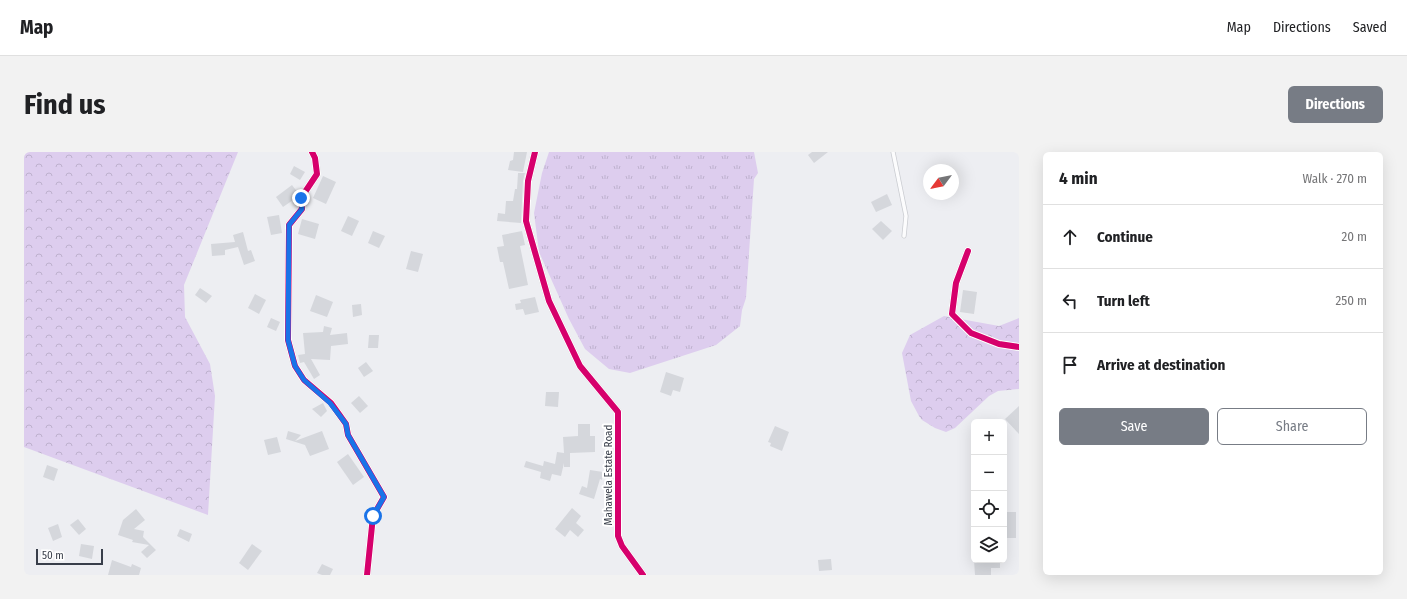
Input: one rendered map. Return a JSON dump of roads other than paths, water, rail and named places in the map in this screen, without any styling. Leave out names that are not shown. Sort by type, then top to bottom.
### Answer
[{"type":"street","points":[[312,152],[315,158],[317,174],[301,198],[302,209],[289,225],[288,340],[295,366],[304,380],[330,403],[346,424],[348,435],[384,497],[373,516],[367,575]]},
{"type":"street","name":"Mahawela Estate Road","points":[[535,152],[528,181],[526,221],[549,301],[580,366],[618,412],[618,536],[622,546],[643,575]]},
{"type":"street","points":[[968,251],[956,283],[952,314],[971,333],[999,344],[1019,347]]},
{"type":"lane","points":[[893,152],[906,216],[904,236]]}]
